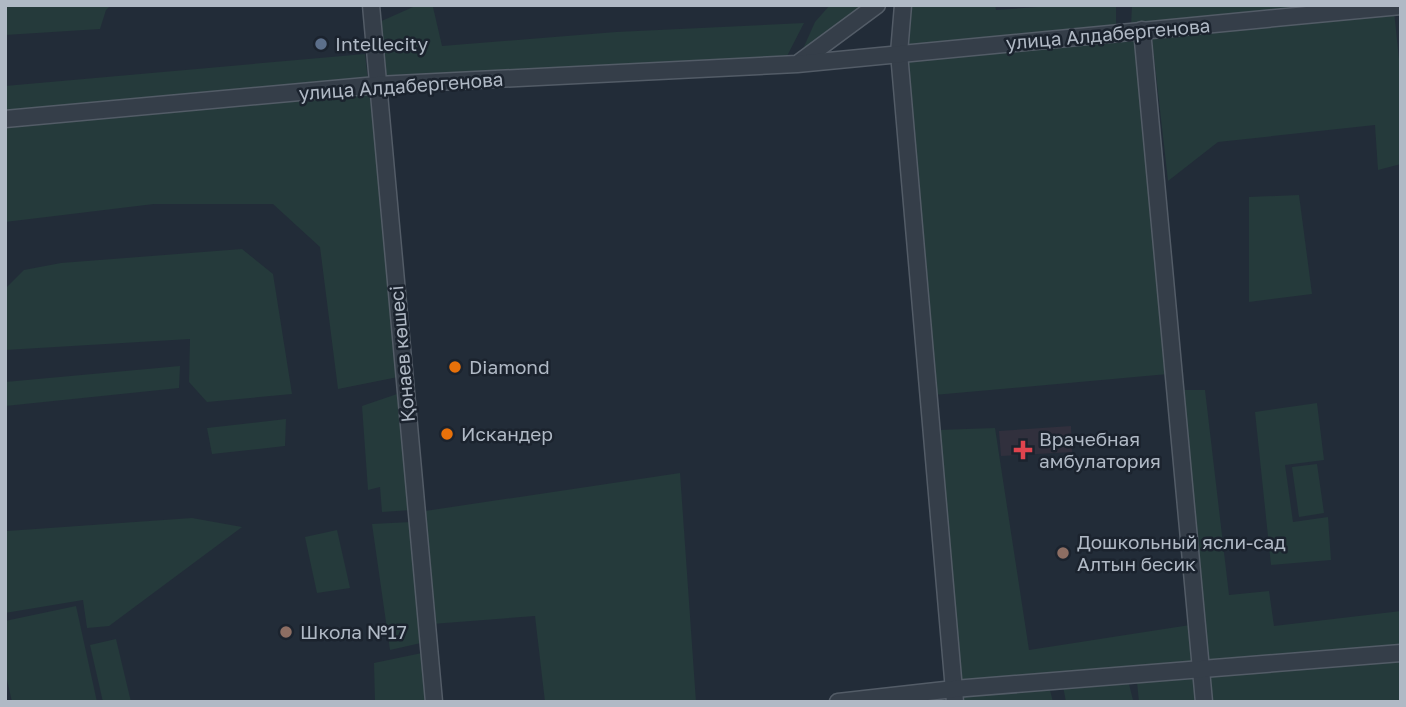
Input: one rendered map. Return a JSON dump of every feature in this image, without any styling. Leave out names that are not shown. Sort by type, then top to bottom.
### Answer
[{"type":"street","name":"Қонаев көшесі","points":[[371,5],[434,702]]},
{"type":"street","points":[[797,64],[877,5]]},
{"type":"street","points":[[903,5],[899,53],[954,695]]},
{"type":"street","name":"улица Алдабергенова","points":[[5,119],[377,85],[797,64],[1401,6]]},
{"type":"street","points":[[1142,30],[1204,702]]},
{"type":"street","points":[[838,702],[954,695],[1201,669],[1401,653]]},
{"type":"shaded area","points":[[1071,426],[1072,452],[1001,456],[999,431]]},
{"type":"green space","points":[[5,5],[111,5],[106,10],[100,29],[5,35]]},
{"type":"green space","points":[[830,5],[865,5],[798,60],[815,22]]},
{"type":"green space","points":[[911,5],[995,5],[996,10],[1116,5],[1116,26],[903,49]]},
{"type":"green space","points":[[1132,5],[1355,5],[1131,26]]},
{"type":"green space","points":[[413,7],[433,7],[442,46],[616,32],[804,23],[786,58],[384,78],[377,23]]},
{"type":"green space","points":[[1394,11],[1401,78],[1401,164],[1378,170],[1375,125],[1218,142],[1168,181],[1152,39]]},
{"type":"green space","points":[[1138,40],[1168,374],[934,395],[904,59]]},
{"type":"green space","points":[[365,54],[368,81],[5,114],[5,86]]},
{"type":"green space","points":[[371,91],[398,377],[338,389],[320,247],[273,204],[154,204],[5,222],[5,127]]},
{"type":"green space","points":[[1299,195],[1312,294],[1249,302],[1249,197]]},
{"type":"green space","points":[[242,249],[273,274],[292,394],[207,402],[189,382],[190,339],[5,350],[5,289],[24,270],[61,263]]},
{"type":"green space","points":[[180,366],[179,388],[5,406],[5,382]]},
{"type":"green space","points":[[1180,390],[1205,390],[1229,595],[1269,591],[1274,626],[1401,611],[1401,649],[1209,665]]},
{"type":"green space","points":[[397,394],[411,510],[382,512],[380,487],[368,490],[362,406]]},
{"type":"green space","points":[[1317,403],[1324,460],[1285,465],[1293,522],[1328,517],[1331,560],[1271,565],[1255,412]]},
{"type":"green space","points":[[286,419],[285,446],[212,454],[207,428]]},
{"type":"green space","points":[[995,428],[1029,650],[1190,625],[1193,664],[958,682],[938,430]]},
{"type":"green space","points":[[1317,464],[1324,513],[1299,517],[1292,467]]},
{"type":"green space","points":[[680,473],[696,702],[545,702],[535,616],[432,624],[425,511]]},
{"type":"green space","points":[[192,518],[242,527],[109,626],[87,628],[83,600],[5,613],[5,526],[7,531]]},
{"type":"green space","points":[[411,522],[421,643],[390,650],[372,524]]},
{"type":"green space","points":[[337,530],[350,588],[317,593],[305,537]]},
{"type":"green space","points":[[76,606],[97,702],[12,702],[5,671],[5,621]]},
{"type":"green space","points":[[116,639],[131,702],[103,702],[90,645]]},
{"type":"green space","points":[[422,653],[427,702],[375,702],[374,663]]},
{"type":"green space","points":[[1401,659],[1401,702],[1210,702],[1209,675]]},
{"type":"green space","points":[[1198,675],[1200,702],[1139,702],[1137,682]]},
{"type":"green space","points":[[1128,680],[1133,700],[1066,702],[1063,686]]},
{"type":"green space","points":[[1049,686],[1053,702],[960,702],[959,694]]},
{"type":"place","name":"Intellecity","points":[[321,44]]},
{"type":"place","name":"Diamond","points":[[455,367]]},
{"type":"place","name":"Искандер","points":[[447,434]]},
{"type":"place","name":"Врачебная амбулатория","points":[[1023,450]]},
{"type":"place","name":"Дошкольный ясли-сад Алтын бесик","points":[[1063,553]]},
{"type":"place","name":"Школа №17","points":[[286,632]]}]
